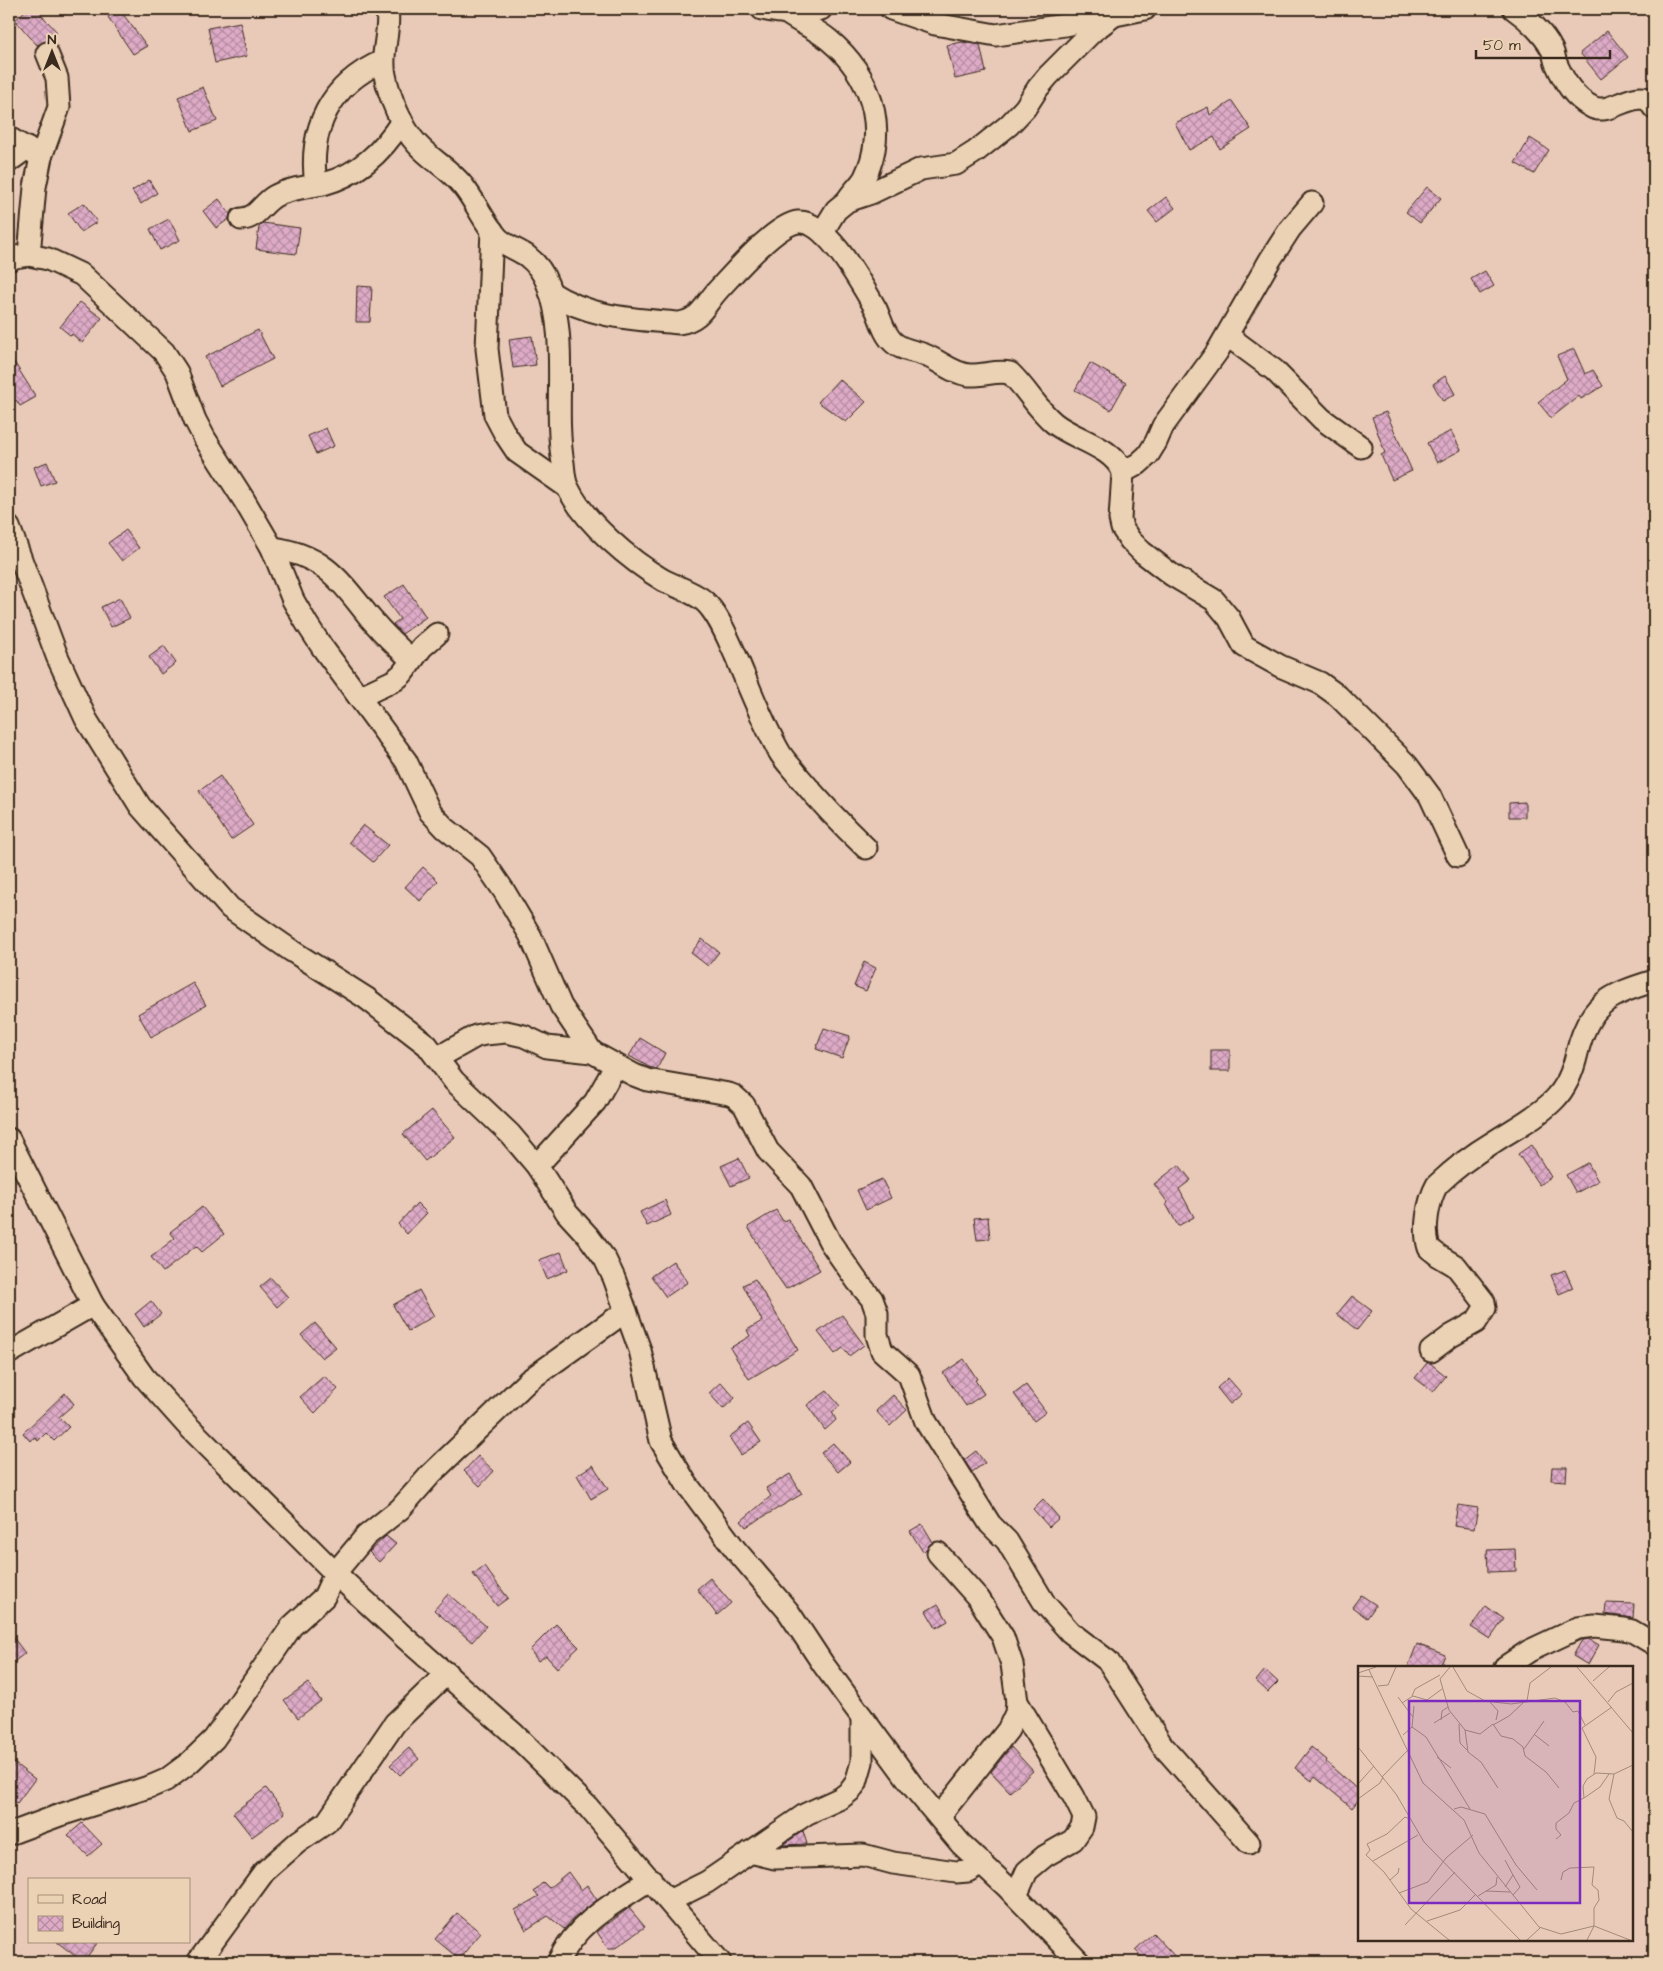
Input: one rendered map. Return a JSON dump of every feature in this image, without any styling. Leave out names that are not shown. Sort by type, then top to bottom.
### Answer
[{"type":"street","points":[[387,9],[387,32],[383,61],[389,90],[402,121],[417,144],[448,170],[462,185],[499,240],[527,256],[538,267],[548,285],[558,328],[560,445],[567,486],[577,503],[622,550],[652,573],[704,601],[718,621],[730,644],[781,754],[822,804],[866,848]]},
{"type":"street","points":[[762,9],[788,14],[820,9]]},
{"type":"street","points":[[891,9],[935,24],[996,35],[1145,9]]},
{"type":"street","points":[[1514,9],[1537,30],[1551,48],[1556,63],[1576,96],[1594,108],[1610,106],[1635,98],[1648,99],[1654,108]]},
{"type":"street","points":[[788,14],[828,39],[843,52],[866,86],[872,104],[876,130],[871,158],[865,177],[851,193],[847,201]]},
{"type":"street","points":[[824,234],[836,210],[847,201],[871,194],[922,169],[956,164],[975,152],[1009,124],[1025,108],[1048,76],[1092,32],[1113,16]]},
{"type":"street","points":[[9,161],[25,148],[59,107],[57,78],[47,54]]},
{"type":"street","points":[[316,185],[313,164],[314,150],[328,106],[355,78],[370,66],[383,61]]},
{"type":"street","points":[[241,219],[250,218],[274,197],[287,191],[339,179],[355,172],[370,161],[392,137],[402,121]]},
{"type":"street","points":[[25,148],[35,187],[29,255]]},
{"type":"street","points":[[1123,472],[1138,464],[1148,455],[1163,426],[1228,336],[1270,260],[1290,229],[1312,203]]},
{"type":"street","points":[[550,292],[578,308],[598,314],[680,323],[689,321],[697,317],[717,291],[772,236],[783,228],[798,222],[811,224],[824,234],[843,258],[867,294],[894,343],[925,355],[959,373],[969,375],[984,375],[994,372],[1010,373],[1054,423],[1112,457],[1120,465],[1123,472],[1120,519],[1122,528],[1130,540],[1142,552],[1172,575],[1214,600],[1229,618],[1237,637],[1244,646],[1280,666],[1320,683],[1338,696],[1407,765],[1430,796],[1458,856]]},
{"type":"street","points":[[492,230],[487,349],[495,415],[517,452],[567,486]]},
{"type":"street","points":[[9,260],[15,256],[29,255],[48,259],[82,275],[164,352],[178,372],[195,420],[205,439],[272,548],[293,600],[307,624],[406,761],[430,812],[440,824],[480,856],[504,891],[530,935],[561,1006],[592,1052],[640,1078],[729,1094],[744,1105],[768,1151],[801,1186],[830,1242],[872,1299],[876,1313],[877,1335],[882,1351],[909,1375],[926,1422],[990,1524],[1007,1541],[1045,1604],[1070,1632],[1108,1661],[1162,1745],[1249,1843]]},
{"type":"street","points":[[1228,336],[1274,370],[1312,410],[1361,447]]},
{"type":"street","points":[[9,527],[57,656],[86,719],[140,806],[230,908],[292,951],[366,998],[412,1032],[437,1058],[454,1081],[510,1134],[537,1166],[567,1213],[588,1236],[605,1259],[614,1278],[640,1350],[661,1440],[670,1457],[709,1515],[734,1548],[788,1611],[823,1664],[915,1789],[961,1844],[1016,1896],[1079,1962]]},
{"type":"street","points":[[272,548],[296,552],[313,559],[337,577],[392,643],[412,660]]},
{"type":"street","points":[[359,697],[395,680],[402,674],[422,647],[436,634]]},
{"type":"street","points":[[1431,1351],[1451,1336],[1476,1322],[1485,1308],[1484,1302],[1456,1266],[1432,1251],[1428,1245],[1427,1229],[1430,1204],[1437,1185],[1462,1164],[1543,1111],[1555,1099],[1567,1085],[1582,1036],[1592,1015],[1604,1002],[1616,994],[1654,981]]},
{"type":"street","points":[[437,1058],[476,1036],[497,1032],[524,1036],[552,1049],[592,1052]]},
{"type":"street","points":[[537,1166],[595,1102],[616,1066]]},
{"type":"street","points":[[9,1140],[14,1156],[93,1305],[144,1377],[186,1424],[335,1573],[514,1734],[588,1807],[720,1962]]},
{"type":"street","points":[[9,1353],[22,1348],[93,1305]]},
{"type":"street","points":[[9,1834],[60,1815],[152,1786],[166,1780],[189,1764],[214,1739],[292,1626],[324,1596],[335,1573],[366,1536],[400,1509],[435,1471],[528,1381],[626,1312]]},
{"type":"street","points":[[938,1553],[979,1599],[1003,1637],[1012,1664],[1017,1702],[1016,1712],[1008,1730],[939,1817]]},
{"type":"street","points":[[1506,1666],[1529,1651],[1578,1628],[1595,1626],[1624,1629],[1632,1631],[1654,1644]]},
{"type":"street","points":[[198,1962],[264,1872],[298,1842],[327,1822],[394,1723],[447,1673]]},
{"type":"street","points":[[1016,1896],[1027,1871],[1045,1856],[1073,1840],[1082,1827],[1084,1817],[1017,1702]]},
{"type":"street","points":[[669,1901],[707,1882],[806,1814],[841,1798],[850,1791],[856,1783],[862,1762],[862,1717]]},
{"type":"street","points":[[750,1852],[775,1858],[863,1855],[893,1864],[956,1872],[968,1872],[982,1863]]},
{"type":"street","points":[[558,1962],[571,1940],[584,1924],[651,1880]]},
{"type":"building","points":[[27,9],[36,9],[57,32],[47,41],[37,45],[15,20]]},
{"type":"building","points":[[119,9],[147,46],[133,54],[108,17]]},
{"type":"building","points":[[240,22],[247,56],[215,63],[208,28]]},
{"type":"building","points":[[1607,31],[1628,57],[1601,79],[1580,53]]},
{"type":"building","points":[[962,42],[980,45],[986,72],[955,79],[947,45]]},
{"type":"building","points":[[203,87],[217,121],[192,131],[178,97]]},
{"type":"building","points":[[1232,101],[1251,129],[1220,149],[1214,137],[1189,150],[1175,123],[1208,107],[1210,115]]},
{"type":"building","points":[[1530,138],[1549,150],[1534,174],[1515,163]]},
{"type":"building","points":[[149,180],[157,193],[141,204],[132,191]]},
{"type":"building","points":[[1427,187],[1441,198],[1420,223],[1406,212]]},
{"type":"building","points":[[1166,197],[1175,208],[1157,222],[1148,211]]},
{"type":"building","points":[[219,199],[230,214],[229,219],[216,228],[203,211]]},
{"type":"building","points":[[84,203],[97,222],[81,232],[68,213]]},
{"type":"building","points":[[169,219],[180,240],[160,250],[150,229]]},
{"type":"building","points":[[263,223],[300,228],[296,254],[256,249],[259,227]]},
{"type":"building","points":[[1485,271],[1494,286],[1480,294],[1471,279]]},
{"type":"building","points":[[357,286],[372,287],[370,322],[356,322]]},
{"type":"building","points":[[80,302],[102,318],[82,343],[60,327]]},
{"type":"building","points":[[258,330],[273,359],[220,386],[205,357]]},
{"type":"building","points":[[532,336],[536,365],[513,368],[509,339]]},
{"type":"building","points":[[1574,349],[1585,374],[1593,370],[1603,386],[1581,399],[1579,396],[1551,418],[1538,402],[1567,379],[1557,356]]},
{"type":"building","points":[[9,354],[36,397],[20,406],[16,400],[9,404]]},
{"type":"building","points":[[1090,363],[1126,383],[1111,410],[1075,390]]},
{"type":"building","points":[[1445,376],[1455,394],[1443,401],[1433,384]]},
{"type":"building","points":[[839,379],[866,402],[846,422],[818,402]]},
{"type":"building","points":[[1386,412],[1412,471],[1392,480],[1381,455],[1385,453],[1372,417]]},
{"type":"building","points":[[326,428],[334,446],[316,454],[308,436]]},
{"type":"building","points":[[1451,431],[1461,450],[1437,463],[1427,443]]},
{"type":"building","points":[[47,462],[55,481],[41,486],[34,467]]},
{"type":"building","points":[[126,530],[139,548],[122,561],[108,543]]},
{"type":"building","points":[[404,584],[426,617],[402,634],[393,624],[400,619],[384,597]]},
{"type":"building","points":[[120,598],[130,618],[111,627],[101,607]]},
{"type":"building","points":[[164,646],[176,663],[161,674],[149,657]]},
{"type":"building","points":[[220,776],[253,825],[231,840],[199,791]]},
{"type":"building","points":[[1525,802],[1525,817],[1509,817],[1509,803]]},
{"type":"building","points":[[363,825],[388,845],[373,862],[349,842]]},
{"type":"building","points":[[423,867],[438,881],[420,901],[405,887]]},
{"type":"building","points":[[702,939],[719,952],[708,966],[691,953]]},
{"type":"building","points":[[864,962],[876,968],[866,991],[854,986]]},
{"type":"building","points":[[193,983],[206,1005],[151,1037],[138,1014]]},
{"type":"building","points":[[824,1028],[850,1036],[842,1058],[816,1049]]},
{"type":"building","points":[[640,1038],[665,1053],[657,1069],[649,1067],[629,1056]]},
{"type":"building","points":[[1211,1050],[1230,1050],[1230,1071],[1211,1071]]},
{"type":"building","points":[[432,1110],[455,1137],[425,1161],[403,1134]]},
{"type":"building","points":[[1531,1145],[1551,1177],[1539,1185],[1518,1154]]},
{"type":"building","points":[[739,1158],[749,1178],[731,1186],[721,1166]]},
{"type":"building","points":[[1588,1163],[1598,1181],[1576,1193],[1566,1175]]},
{"type":"building","points":[[1179,1165],[1191,1180],[1179,1189],[1194,1217],[1178,1226],[1166,1204],[1168,1203],[1154,1184]]},
{"type":"building","points":[[882,1179],[891,1198],[866,1210],[857,1190]]},
{"type":"building","points":[[665,1200],[671,1215],[647,1226],[640,1212]]},
{"type":"building","points":[[417,1203],[427,1213],[407,1234],[398,1224]]},
{"type":"building","points":[[202,1207],[224,1234],[202,1252],[196,1246],[163,1272],[151,1257],[175,1238],[170,1232]]},
{"type":"building","points":[[776,1210],[783,1221],[788,1219],[820,1270],[786,1289],[748,1227]]},
{"type":"building","points":[[988,1217],[990,1239],[977,1240],[974,1218]]},
{"type":"building","points":[[561,1252],[568,1270],[547,1279],[539,1260]]},
{"type":"building","points":[[673,1261],[688,1282],[666,1297],[651,1276]]},
{"type":"building","points":[[1565,1270],[1573,1288],[1559,1294],[1551,1275]]},
{"type":"building","points":[[271,1278],[288,1297],[277,1307],[260,1287]]},
{"type":"building","points":[[755,1279],[798,1350],[749,1379],[730,1348],[750,1336],[747,1330],[762,1321],[743,1285]]},
{"type":"building","points":[[419,1290],[434,1316],[408,1331],[393,1305]]},
{"type":"building","points":[[1352,1296],[1372,1311],[1357,1330],[1337,1314]]},
{"type":"building","points":[[151,1301],[161,1314],[144,1327],[135,1314]]},
{"type":"building","points":[[842,1315],[864,1345],[849,1356],[843,1348],[835,1354],[818,1332]]},
{"type":"building","points":[[315,1323],[336,1347],[322,1358],[301,1335]]},
{"type":"building","points":[[964,1359],[984,1394],[966,1406],[943,1373]]},
{"type":"building","points":[[1427,1363],[1430,1363],[1446,1376],[1433,1392],[1415,1378]]},
{"type":"building","points":[[324,1376],[338,1389],[315,1413],[300,1397]]},
{"type":"building","points":[[1228,1378],[1242,1394],[1230,1404],[1217,1388]]},
{"type":"building","points":[[721,1382],[735,1398],[723,1409],[709,1393]]},
{"type":"building","points":[[1026,1385],[1046,1412],[1034,1421],[1014,1394]]},
{"type":"building","points":[[827,1391],[840,1406],[832,1412],[836,1420],[825,1430],[807,1405]]},
{"type":"building","points":[[65,1393],[74,1404],[59,1417],[69,1427],[54,1441],[46,1433],[38,1441],[35,1437],[30,1441],[23,1433]]},
{"type":"building","points":[[893,1395],[907,1410],[890,1426],[876,1411]]},
{"type":"building","points":[[748,1423],[761,1442],[741,1455],[729,1437]]},
{"type":"building","points":[[833,1443],[850,1462],[838,1472],[821,1453]]},
{"type":"building","points":[[976,1451],[985,1463],[972,1472],[964,1460]]},
{"type":"building","points":[[478,1456],[494,1471],[480,1486],[464,1471]]},
{"type":"building","points":[[593,1465],[608,1489],[591,1499],[577,1475]]},
{"type":"building","points":[[1552,1467],[1567,1467],[1566,1481],[1551,1480]]},
{"type":"building","points":[[790,1474],[802,1494],[746,1527],[741,1521],[771,1496],[766,1488]]},
{"type":"building","points":[[1043,1499],[1059,1518],[1049,1527],[1033,1509]]},
{"type":"building","points":[[1458,1505],[1478,1508],[1474,1529],[1454,1526]]},
{"type":"building","points":[[922,1524],[933,1542],[923,1552],[910,1531]]},
{"type":"building","points":[[386,1536],[396,1544],[379,1562],[369,1552]]},
{"type":"building","points":[[1515,1549],[1516,1571],[1488,1572],[1487,1550]]},
{"type":"building","points":[[484,1566],[508,1598],[497,1606],[473,1574]]},
{"type":"building","points":[[710,1578],[731,1603],[717,1615],[697,1589]]},
{"type":"building","points":[[448,1594],[486,1626],[472,1642],[434,1610]]},
{"type":"building","points":[[1361,1595],[1376,1605],[1367,1618],[1352,1607]]},
{"type":"building","points":[[1606,1603],[1634,1604],[1633,1618],[1605,1614]]},
{"type":"building","points":[[938,1604],[948,1621],[936,1628],[926,1611]]},
{"type":"building","points":[[1486,1606],[1504,1619],[1490,1639],[1471,1627]]},
{"type":"building","points":[[556,1624],[579,1647],[557,1668],[546,1656],[538,1661],[530,1650]]},
{"type":"building","points":[[9,1632],[25,1653],[9,1666]]},
{"type":"building","points":[[1589,1639],[1599,1645],[1588,1665],[1573,1656],[1582,1640]]},
{"type":"building","points":[[1417,1644],[1445,1655],[1440,1666],[1408,1666]]},
{"type":"building","points":[[1265,1670],[1278,1682],[1268,1692],[1256,1681]]},
{"type":"building","points":[[308,1683],[321,1701],[298,1718],[284,1700]]},
{"type":"building","points":[[1011,1747],[1033,1771],[1010,1792],[991,1772]]},
{"type":"building","points":[[1311,1747],[1358,1790],[1358,1800],[1352,1808],[1315,1777],[1312,1781],[1295,1768]]},
{"type":"building","points":[[409,1748],[419,1759],[400,1775],[390,1765]]},
{"type":"building","points":[[14,1763],[35,1779],[17,1803],[9,1796],[9,1770]]},
{"type":"building","points":[[266,1788],[285,1813],[252,1837],[233,1813]]},
{"type":"building","points":[[82,1823],[102,1844],[88,1856],[68,1835]]},
{"type":"building","points":[[803,1831],[807,1844],[783,1845]]},
{"type":"building","points":[[568,1872],[581,1890],[587,1885],[597,1900],[573,1919],[564,1929],[548,1916],[526,1930],[515,1910],[539,1896],[534,1892],[543,1882],[549,1888]]},
{"type":"building","points":[[629,1908],[645,1927],[615,1948],[608,1948],[597,1932]]},
{"type":"building","points":[[457,1913],[481,1933],[459,1959],[435,1939]]},
{"type":"building","points":[[1153,1933],[1180,1962],[1147,1962],[1135,1950]]},
{"type":"building","points":[[60,1944],[96,1944],[83,1962]]}]
